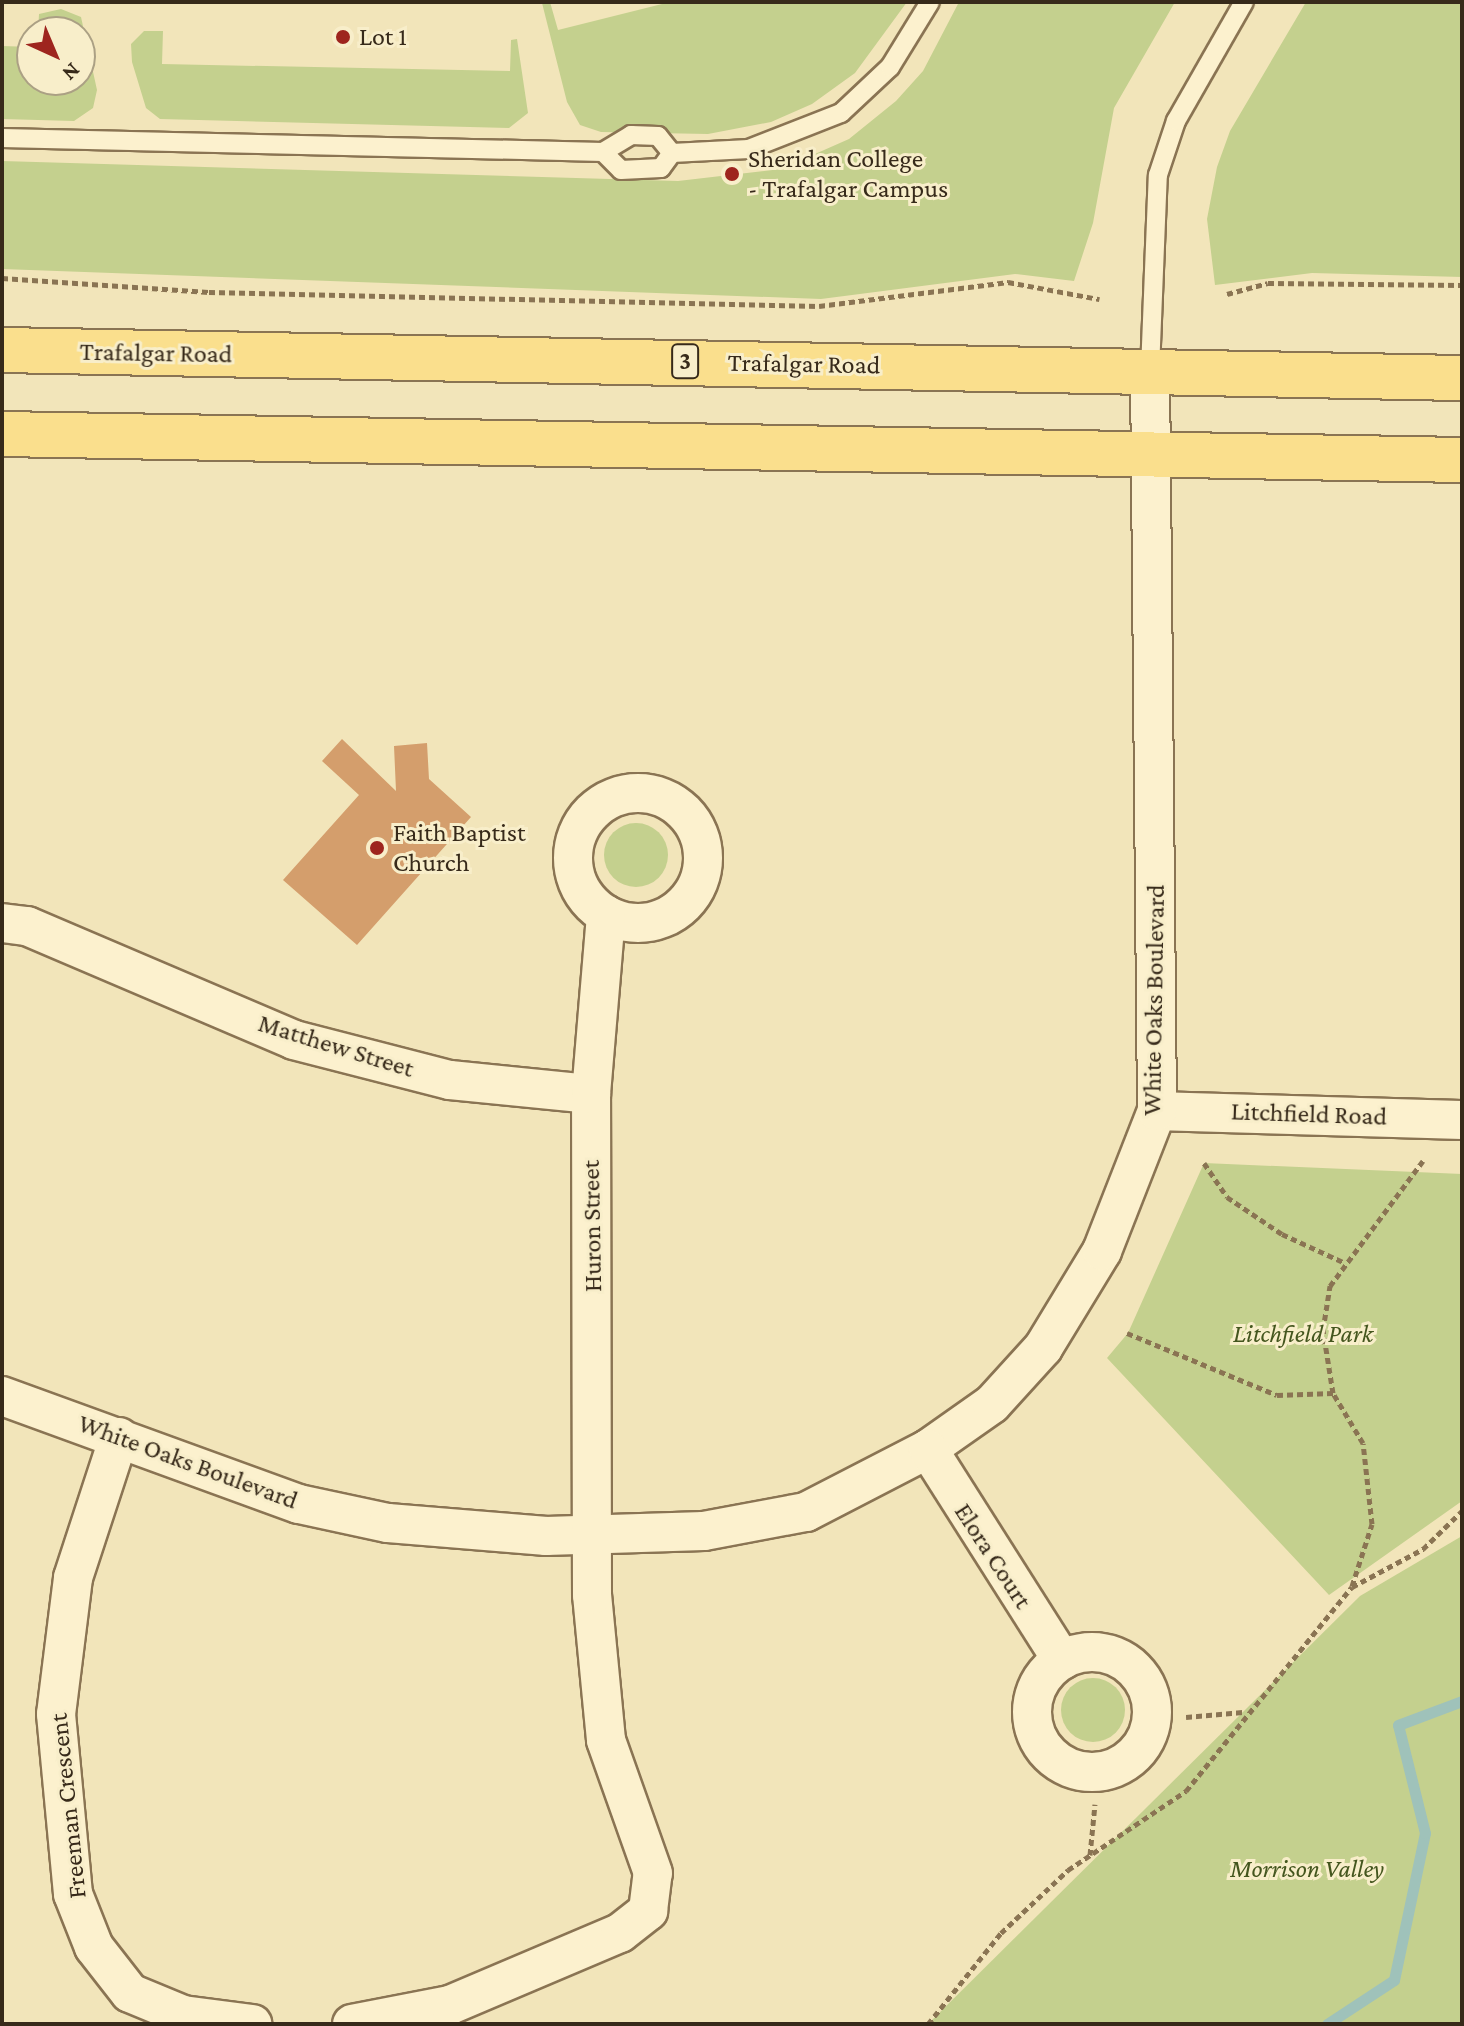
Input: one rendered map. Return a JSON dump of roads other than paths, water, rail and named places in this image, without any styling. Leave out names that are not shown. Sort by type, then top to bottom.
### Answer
[{"type":"main road","name":"Trafalgar Road","points":[[2,350],[1462,378]]},
{"type":"main road","points":[[2,434],[1462,460]]},
{"type":"street","name":"White Oaks Boulevard","points":[[2,1396],[119,1437],[242,1486],[388,1523],[595,1536],[704,1531],[806,1512],[928,1449],[992,1404],[1043,1348],[1102,1251],[1157,1111],[1148,454],[1150,370]]},
{"type":"street","name":"Huron Street","points":[[595,1536],[591,1094],[606,915]]},
{"type":"street","name":"Matthew Street","points":[[2,923],[27,926],[294,1040],[450,1080],[591,1094]]},
{"type":"street","name":"Litchfield Road","points":[[1157,1111],[1462,1120]]},
{"type":"street","name":"Freeman Crescent","points":[[119,1437],[73,1578],[56,1714],[73,1894],[94,1947],[130,1993],[183,2015],[252,2024]]},
{"type":"street","name":"Elora Court","points":[[928,1449],[1062,1660]]},
{"type":"street","points":[[352,2024],[450,2005],[620,1933],[648,1911],[653,1873],[606,1740],[592,1595],[595,1536]]},
{"type":"lane","points":[[672,153],[749,149],[841,113],[890,67],[930,2]]},
{"type":"lane","points":[[1150,370],[1158,175],[1176,121],[1244,2]]},
{"type":"lane","points":[[2,138],[603,152],[631,135],[658,136],[672,153]]},
{"type":"lane","points":[[603,152],[621,170],[661,168],[672,153]]},
{"type":"waterway","points":[[1327,2024],[1394,1980],[1425,1833],[1398,1725],[1462,1701]]},
{"type":"place","name":"Lot 1","points":[[343,37]]},
{"type":"place","name":"Sheridan College - Trafalgar Campus","points":[[732,174]]},
{"type":"place","name":"Faith Baptist Church","points":[[377,848]]},
{"type":"park label","name":"Litchfield Park","points":[[1303,1334]]},
{"type":"park label","name":"Morrison Valley","points":[[1307,1869]]}]
